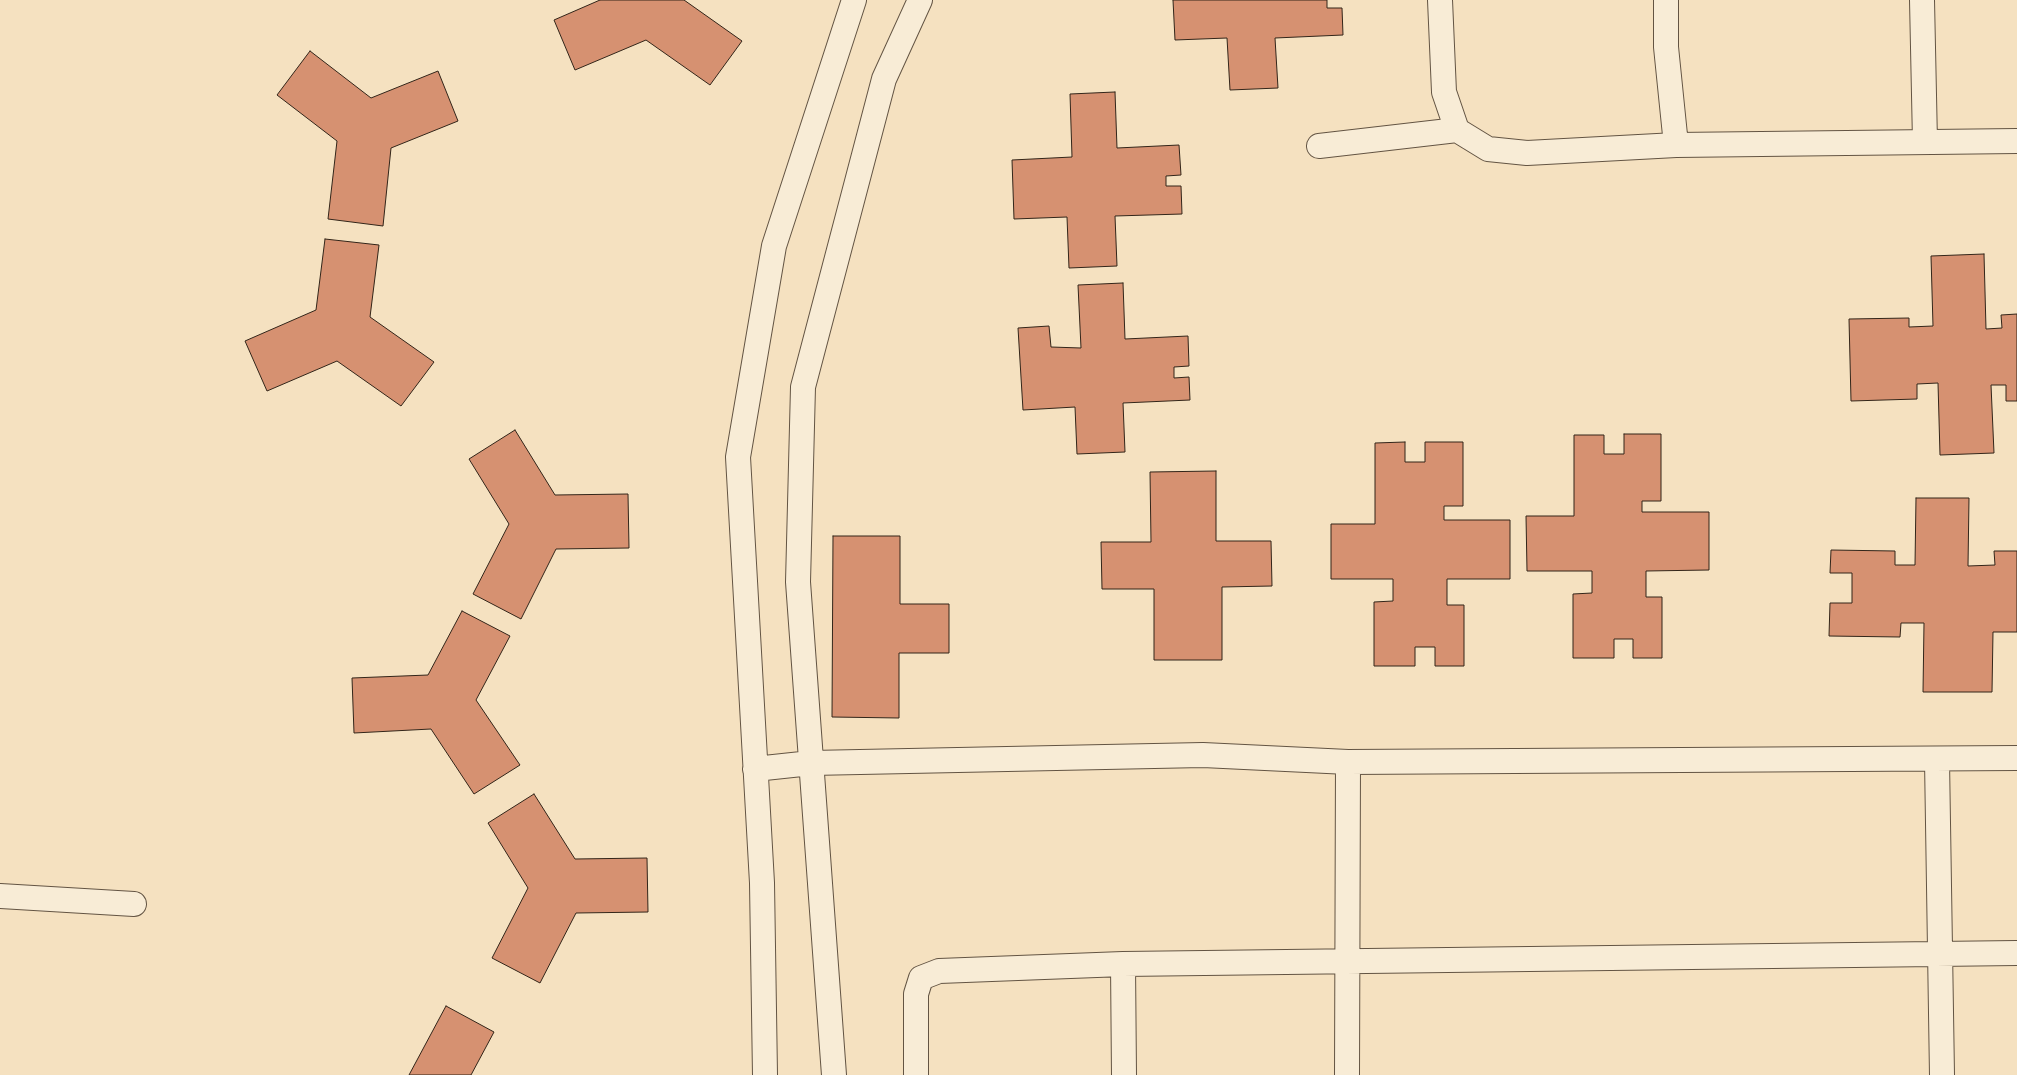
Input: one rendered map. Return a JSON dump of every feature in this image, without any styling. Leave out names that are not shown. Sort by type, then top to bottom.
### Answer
[{"type":"street","points":[[765,1075],[762,883],[738,457],[774,246],[854,0]]},
{"type":"street","points":[[834,1075],[798,582],[803,387],[884,79],[920,0]]},
{"type":"street","points":[[1440,0],[1444,92],[1457,130]]},
{"type":"street","points":[[1666,0],[1666,47],[1676,145]]},
{"type":"street","points":[[1922,0],[1925,142]]},
{"type":"street","points":[[1319,146],[1457,130],[1488,149],[1527,153],[1676,145],[2017,141]]},
{"type":"street","points":[[755,769],[811,763],[1203,755],[1348,762],[1937,760],[2017,758]]},
{"type":"street","points":[[1937,760],[1942,1075]]},
{"type":"street","points":[[1347,1075],[1348,762]]},
{"type":"street","points":[[0,896],[134,904]]},
{"type":"street","points":[[916,1075],[916,994],[921,978],[939,971],[1123,964],[2017,953]]},
{"type":"street","points":[[1123,964],[1124,1075]]},
{"type":"building","points":[[600,0],[684,0],[742,41],[710,85],[646,40],[575,70],[554,20]]},
{"type":"building","points":[[1173,0],[1327,0],[1327,8],[1342,8],[1343,35],[1275,38],[1278,88],[1230,90],[1227,38],[1175,40]]},
{"type":"building","points":[[310,51],[371,98],[438,71],[458,121],[391,148],[383,226],[328,219],[337,141],[277,95]]},
{"type":"building","points":[[1115,92],[1117,148],[1179,145],[1181,175],[1166,176],[1166,186],[1181,186],[1182,214],[1115,216],[1117,266],[1069,268],[1067,217],[1014,219],[1012,160],[1072,157],[1070,94]]},
{"type":"building","points":[[325,239],[379,245],[370,317],[434,362],[401,406],[337,361],[267,391],[245,341],[316,310]]},
{"type":"building","points":[[1984,254],[1986,329],[2002,328],[2001,315],[2017,314],[2017,401],[2006,401],[2006,385],[1991,385],[1994,453],[1940,455],[1938,383],[1917,384],[1917,399],[1851,401],[1849,319],[1909,318],[1909,327],[1933,326],[1931,256]]},
{"type":"building","points":[[1123,283],[1125,339],[1188,336],[1189,366],[1174,367],[1174,378],[1189,377],[1190,400],[1123,403],[1125,452],[1077,454],[1075,407],[1023,410],[1018,328],[1049,326],[1051,347],[1081,348],[1078,285]]},
{"type":"building","points":[[515,430],[555,495],[628,494],[629,548],[556,549],[521,619],[473,594],[509,524],[469,459]]},
{"type":"building","points":[[1624,434],[1661,434],[1661,501],[1642,501],[1642,512],[1709,512],[1709,570],[1646,571],[1646,597],[1662,597],[1662,658],[1633,658],[1633,639],[1614,639],[1614,658],[1573,658],[1573,594],[1592,593],[1592,571],[1527,571],[1526,516],[1574,516],[1574,435],[1604,435],[1604,454],[1624,454]]},
{"type":"building","points":[[1405,442],[1405,462],[1425,462],[1425,442],[1463,442],[1463,506],[1444,506],[1444,520],[1510,520],[1510,579],[1447,579],[1447,605],[1464,605],[1464,666],[1435,666],[1435,647],[1415,647],[1415,666],[1374,666],[1374,602],[1393,601],[1393,579],[1331,579],[1331,524],[1375,524],[1375,443]]},
{"type":"building","points":[[1216,471],[1216,541],[1271,541],[1272,586],[1222,587],[1222,660],[1154,660],[1154,589],[1102,589],[1101,542],[1151,542],[1150,472]]},
{"type":"building","points":[[1916,498],[1969,498],[1968,566],[1995,565],[1994,551],[2017,551],[2017,632],[1993,632],[1992,692],[1923,692],[1924,623],[1901,623],[1900,637],[1829,636],[1830,603],[1852,603],[1852,573],[1830,573],[1831,550],[1895,551],[1895,565],[1915,565]]},
{"type":"building","points":[[833,536],[900,536],[900,604],[949,604],[949,653],[899,653],[899,718],[832,717]]},
{"type":"building","points":[[462,611],[510,636],[476,700],[520,765],[474,794],[431,729],[354,733],[352,678],[428,675]]},
{"type":"building","points":[[534,794],[575,859],[647,858],[648,912],[576,913],[540,983],[492,958],[528,888],[488,823]]},
{"type":"building","points":[[446,1006],[494,1032],[471,1075],[409,1075]]}]
